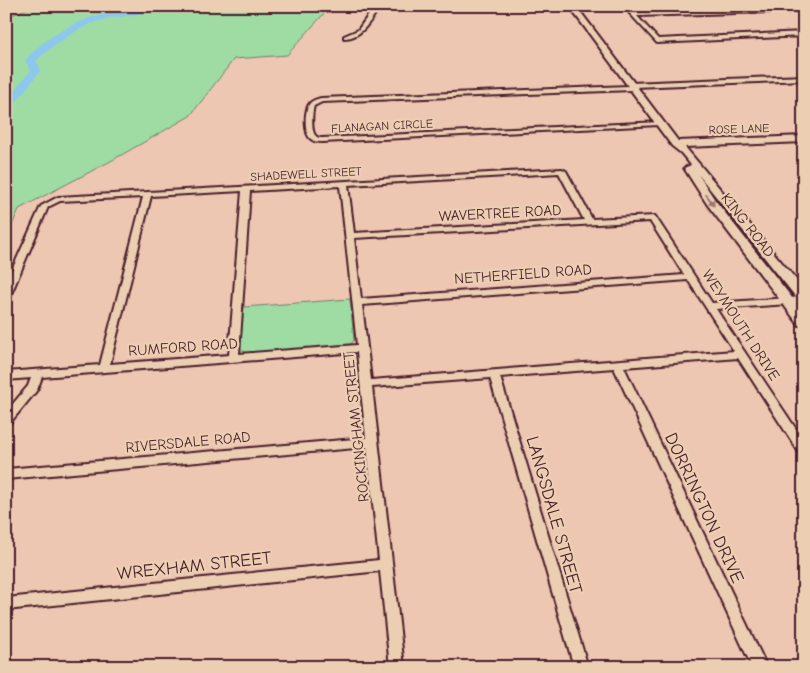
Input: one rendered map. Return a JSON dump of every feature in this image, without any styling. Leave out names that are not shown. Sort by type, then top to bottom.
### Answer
[{"type":"street","points":[[346,37],[360,31],[378,6]]},
{"type":"street","name":"KING ROAD","points":[[572,6],[675,144],[685,150],[804,299]]},
{"type":"street","points":[[625,6],[657,40],[804,34]]},
{"type":"street","points":[[634,15],[804,9]]},
{"type":"street","points":[[631,86],[804,78]]},
{"type":"street","name":"FLANAGAN CIRCLE","points":[[631,86],[321,100],[312,102],[309,107],[311,134],[315,138],[323,140],[660,123]]},
{"type":"street","name":"ROSE LANE","points":[[675,144],[804,139]]},
{"type":"street","name":"KING ROAD","points":[[675,144],[676,151],[804,322]]},
{"type":"street","name":"SHADEWELL STREET","points":[[6,294],[45,206],[50,201],[246,188],[562,171],[589,221]]},
{"type":"street","name":"ROCKINGHAM STREET","points":[[344,183],[397,667]]},
{"type":"street","points":[[234,358],[246,188]]},
{"type":"street","points":[[104,368],[148,194]]},
{"type":"street","name":"WAVERTREE ROAD","points":[[351,236],[652,218]]},
{"type":"street","name":"WEYMOUTH DRIVE","points":[[652,218],[804,450]]},
{"type":"street","points":[[738,236],[753,235]]},
{"type":"street","name":"NETHERFIELD ROAD","points":[[357,302],[692,277]]},
{"type":"street","points":[[711,306],[804,299]]},
{"type":"street","name":"RUMFORD ROAD","points":[[6,376],[362,348]]},
{"type":"street","points":[[366,384],[742,354]]},
{"type":"street","name":"DORRINGTON DRIVE","points":[[617,364],[760,667]]},
{"type":"street","points":[[6,420],[33,387],[38,373]]},
{"type":"street","name":"LANGSDALE STREET","points":[[494,374],[580,667]]},
{"type":"street","name":"RIVERSDALE ROAD","points":[[6,474],[373,442]]},
{"type":"street","name":"WREXHAM STREET","points":[[6,604],[386,565]]},
{"type":"green space","points":[[32,6],[319,6],[318,8],[328,9],[287,55],[234,59],[190,116],[109,162],[19,209],[6,240],[6,18]]},
{"type":"green space","points":[[350,299],[354,340],[351,344],[247,353],[240,349],[244,307]]},
{"type":"waterway","points":[[6,108],[36,70],[30,61],[49,45],[70,31],[93,20],[105,16],[138,11],[150,6]]}]
